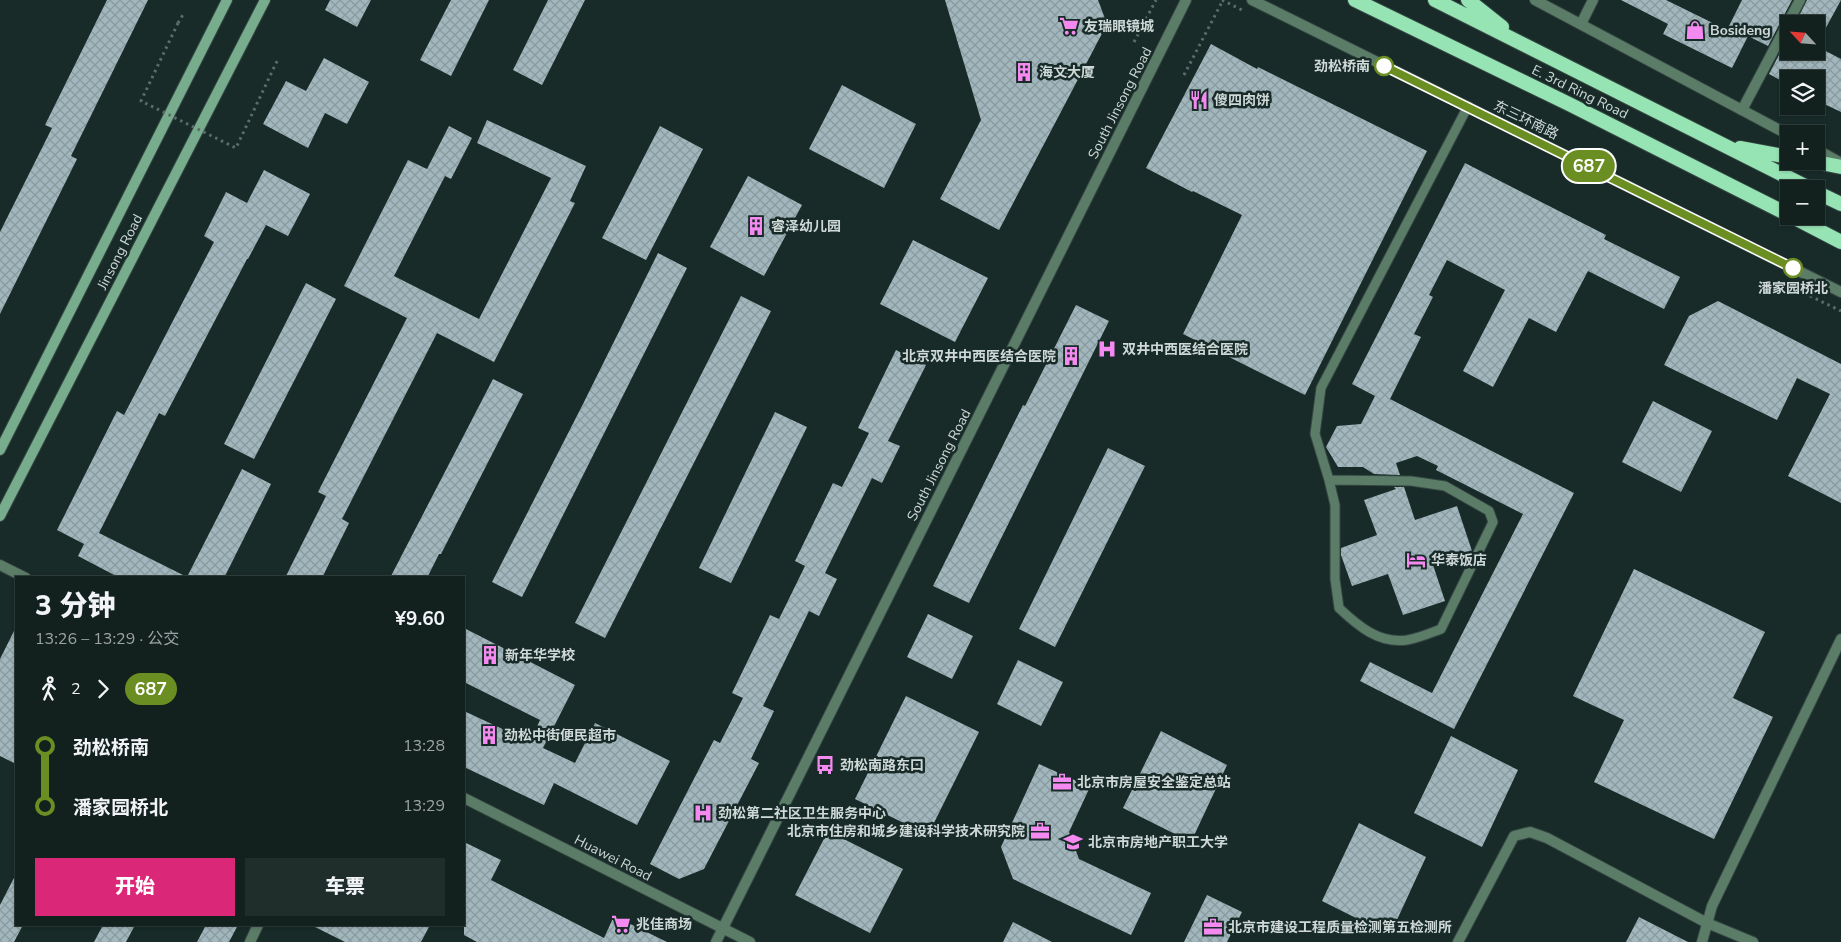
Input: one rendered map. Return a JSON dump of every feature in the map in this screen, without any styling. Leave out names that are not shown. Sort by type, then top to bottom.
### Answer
[{"type":"highway","name":"E. 3rd Ring Road","points":[[1356,0],[1569,104],[1780,211]]},
{"type":"highway","name":"E. 3rd Ring Road","points":[[1435,0],[1792,180]]},
{"type":"highway","points":[[1468,0],[1526,46]]},
{"type":"highway","points":[[1724,145],[1780,155]]},
{"type":"highway","points":[[1825,164],[1841,167]]},
{"type":"highway","points":[[1825,196],[1841,204]]},
{"type":"highway","name":"E. 3rd Ring Road","points":[[1808,225],[1841,242]]},
{"type":"main road","name":"Jinsong Road","points":[[0,516],[265,0]]},
{"type":"main road","name":"Jinsong Road","points":[[0,450],[224,1]]},
{"type":"street","name":"South Jinsong Road","points":[[716,942],[1186,0]]},
{"type":"street","name":"东三环南路","points":[[1252,0],[1841,292]]},
{"type":"street","points":[[1535,0],[1780,130]]},
{"type":"street","points":[[1580,24],[1593,0]]},
{"type":"street","points":[[1742,110],[1800,0]]},
{"type":"street","points":[[1825,154],[1841,162]]},
{"type":"street","points":[[1,567],[21,576]]},
{"type":"street","points":[[1702,942],[1712,906],[1841,639]]},
{"type":"street","name":"Huawei Road","points":[[465,799],[750,942]]},
{"type":"street","points":[[1458,942],[1514,836],[1530,832],[1546,838],[1707,923],[1753,942]]},
{"type":"street","points":[[250,942],[258,926]]},
{"type":"lane","points":[[1329,480],[1411,482],[1446,486],[1489,511],[1493,522],[1441,629],[1407,640],[1382,639],[1358,626],[1339,608],[1335,579],[1334,505],[1329,480],[1315,434],[1320,388],[1468,106]]},
{"type":"path","points":[[1134,42],[1156,0]]},
{"type":"path","points":[[1184,75],[1223,0]]},
{"type":"path","points":[[184,12],[141,101],[236,148],[278,59]]},
{"type":"path","points":[[1804,293],[1841,311]]},
{"type":"building","points":[[107,0],[148,0],[71,156],[77,159],[0,314],[0,232],[52,128],[45,125]]},
{"type":"building","points":[[330,0],[371,0],[357,27],[325,10]]},
{"type":"building","points":[[451,0],[489,0],[451,76],[420,60]]},
{"type":"building","points":[[548,0],[585,0],[542,85],[513,70]]},
{"type":"building","name":"海文大厦","points":[[945,0],[1098,0],[1107,24],[999,230],[940,199],[981,120]]},
{"type":"building","points":[[1621,0],[1666,0],[1727,30],[1742,0],[1792,0],[1784,15],[1780,15],[1780,23],[1768,46],[1748,36],[1732,68],[1663,34],[1668,24]]},
{"type":"building","points":[[1807,0],[1841,0],[1825,29],[1825,15],[1800,15]]},
{"type":"building","points":[[1211,44],[1257,69],[1258,67],[1427,151],[1305,395],[1183,334],[1242,215],[1146,168]]},
{"type":"building","points":[[1825,51],[1841,59],[1841,112],[1825,104],[1825,70],[1780,70],[1780,80],[1769,74],[1780,53],[1780,60],[1825,60]]},
{"type":"building","points":[[324,58],[369,82],[347,124],[325,113],[308,148],[263,124],[286,81],[306,91]]},
{"type":"building","points":[[842,85],[916,124],[884,188],[809,149]]},
{"type":"building","points":[[487,120],[586,166],[570,201],[575,203],[494,362],[437,333],[342,519],[349,523],[323,576],[286,576],[326,496],[318,492],[407,318],[344,286],[408,160],[427,169],[449,126],[472,138],[451,179],[445,176],[394,276],[479,319],[551,178],[477,143]]},
{"type":"building","points":[[660,126],[703,149],[646,260],[602,238]]},
{"type":"building","points":[[1465,163],[1606,235],[1604,239],[1680,277],[1664,309],[1588,271],[1556,332],[1529,318],[1493,387],[1463,371],[1505,290],[1447,260],[1429,295],[1433,297],[1414,334],[1421,337],[1390,399],[1574,493],[1454,729],[1360,681],[1370,662],[1432,693],[1523,514],[1436,470],[1438,466],[1417,456],[1396,463],[1400,475],[1374,474],[1363,467],[1338,467],[1326,447],[1337,426],[1361,424],[1375,396],[1352,384]]},
{"type":"building","points":[[264,170],[310,194],[288,236],[266,225],[165,416],[159,413],[99,533],[185,576],[116,576],[78,556],[84,544],[57,530],[117,411],[124,415],[214,242],[204,236],[226,192],[247,203]]},
{"type":"building","name":"睿泽幼儿园","points":[[748,176],[802,205],[764,276],[710,247]]},
{"type":"building","points":[[913,240],[988,278],[955,342],[880,304]]},
{"type":"building","points":[[658,253],[687,268],[522,597],[492,582]]},
{"type":"building","points":[[306,283],[336,299],[254,459],[224,444]]},
{"type":"building","points":[[741,296],[771,311],[605,638],[575,623]]},
{"type":"building","points":[[1718,301],[1841,364],[1841,503],[1788,476],[1830,394],[1797,378],[1777,420],[1664,365],[1689,316]]},
{"type":"building","points":[[1076,305],[1109,321],[969,603],[933,586],[1023,405],[1025,406]]},
{"type":"building","points":[[896,350],[926,365],[888,441],[900,446],[882,483],[872,478],[825,573],[837,579],[819,616],[809,611],[763,706],[774,711],[751,759],[759,763],[704,869],[679,879],[650,864],[714,740],[720,743],[743,698],[732,693],[770,615],[779,619],[805,566],[795,561],[833,483],[842,487],[869,433],[858,428]]},
{"type":"building","points":[[493,379],[523,394],[428,576],[391,576]]},
{"type":"building","points":[[1653,401],[1712,431],[1681,492],[1622,462]]},
{"type":"building","points":[[775,412],[807,427],[731,583],[699,568]]},
{"type":"building","points":[[1108,448],[1145,466],[1055,647],[1019,629]]},
{"type":"building","points":[[242,469],[271,484],[225,576],[188,576]]},
{"type":"building","points":[[1394,487],[1404,487],[1415,520],[1457,506],[1472,551],[1471,553],[1433,565],[1445,601],[1403,615],[1388,574],[1352,586],[1341,555],[1341,548],[1377,535],[1364,500],[1396,489]]},
{"type":"building","points":[[1634,569],[1765,632],[1733,698],[1773,717],[1714,839],[1594,782],[1624,720],[1573,696]]},
{"type":"building","points":[[928,614],[973,636],[952,679],[907,657]]},
{"type":"building","points":[[15,629],[15,764],[0,756],[0,659]]},
{"type":"building","points":[[465,629],[575,685],[543,748],[575,763],[595,723],[670,761],[637,825],[554,783],[544,805],[465,767],[465,711],[530,742],[540,720],[465,682]]},
{"type":"building","points":[[1018,660],[1063,682],[1041,726],[997,704]]},
{"type":"building","points":[[906,696],[979,732],[928,835],[855,799]]},
{"type":"building","points":[[1161,731],[1227,765],[1191,842],[1123,808]]},
{"type":"building","points":[[1451,736],[1518,770],[1482,847],[1414,813]]},
{"type":"building","points":[[1039,764],[1090,787],[1069,832],[1079,859],[1151,893],[1131,935],[1013,879],[1001,847]]},
{"type":"building","points":[[1359,823],[1426,857],[1390,935],[1322,901]]},
{"type":"building","points":[[828,831],[903,869],[870,933],[795,895]]},
{"type":"building","points":[[465,842],[501,860],[491,880],[604,938],[614,916],[667,942],[477,942],[464,935]]},
{"type":"building","points":[[15,876],[15,926],[22,926],[14,942],[0,942],[0,905]]},
{"type":"building","name":"北京市建设工程质量检测第五检测所","points":[[1207,895],[1242,912],[1227,942],[1184,942]]},
{"type":"building","points":[[1639,917],[1688,942],[1626,942]]},
{"type":"building","points":[[1013,922],[1052,942],[1003,942]]},
{"type":"building","points":[[102,926],[134,926],[126,942],[94,942]]},
{"type":"building","points":[[205,926],[237,926],[229,942],[197,942]]},
{"type":"building","points":[[313,926],[429,926],[421,942],[345,942]]},
{"type":"bus line","name":"687","points":[[1384,66],[1793,268]]},
{"type":"place","name":"友瑞眼镜城","points":[[1069,26]]},
{"type":"place","name":"Bosideng","points":[[1695,30]]},
{"type":"place","name":"劲松桥南","points":[[1384,66]]},
{"type":"place","name":"海文大厦","points":[[1024,72]]},
{"type":"place","name":"傻四肉饼","points":[[1199,100]]},
{"type":"place","name":"睿泽幼儿园","points":[[756,226]]},
{"type":"place","name":"潘家园桥北","points":[[1793,268]]},
{"type":"place","name":"双井中西医结合医院","points":[[1107,349]]},
{"type":"place","name":"北京双井中西医结合医院","points":[[1071,356]]},
{"type":"place","name":"华泰饭店","points":[[1416,560]]},
{"type":"place","name":"新年华学校","points":[[490,655]]},
{"type":"place","name":"劲松中街便民超市","points":[[489,735]]},
{"type":"place","name":"劲松南路东口","points":[[825,765]]},
{"type":"place","name":"北京市房屋安全鉴定总站","points":[[1062,782]]},
{"type":"place","name":"劲松第二社区卫生服务中心","points":[[703,813]]},
{"type":"place","name":"北京市住房和城乡建设科学技术研究院","points":[[1040,831]]},
{"type":"place","name":"北京市房地产职工大学","points":[[1073,842]]},
{"type":"place","name":"兆佳商场","points":[[621,924]]},
{"type":"place","name":"北京市建设工程质量检测第五检测所","points":[[1213,927]]}]
